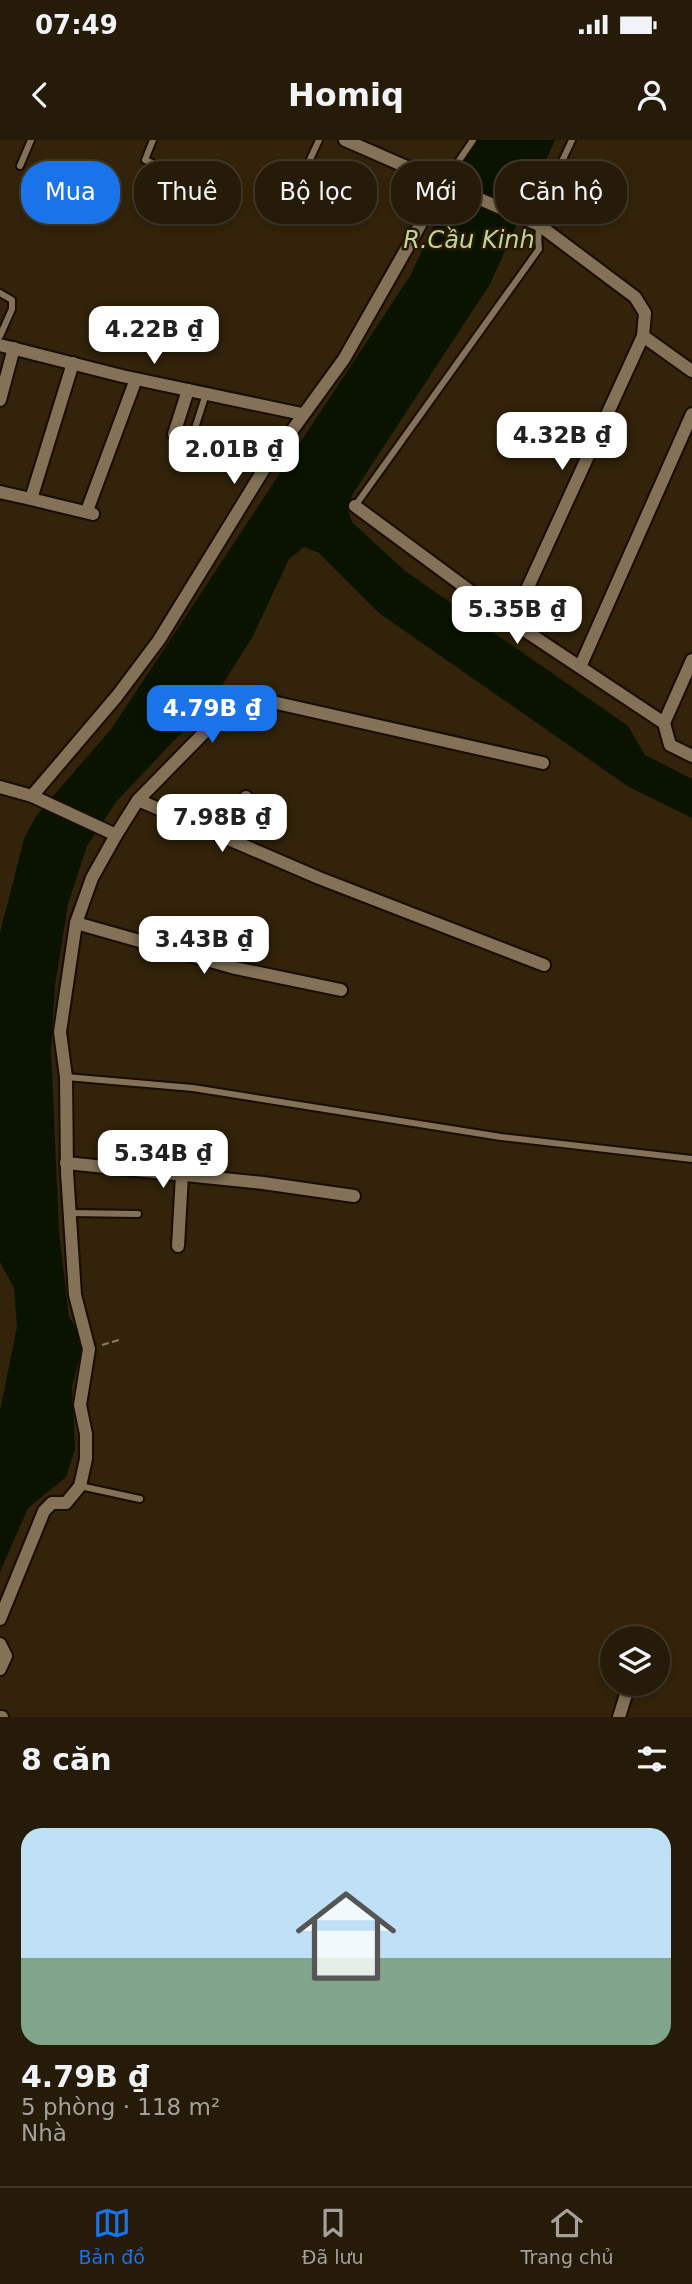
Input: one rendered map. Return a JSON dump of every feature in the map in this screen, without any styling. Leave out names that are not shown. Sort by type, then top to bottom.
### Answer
[{"type":"street","points":[[345,140],[395,161]]},
{"type":"street","points":[[36,798],[159,640],[302,414],[344,359],[425,224]]},
{"type":"street","points":[[512,622],[643,336],[645,313],[635,298],[537,224]]},
{"type":"street","points":[[643,336],[692,371]]},
{"type":"street","points":[[0,345],[136,379],[302,414]]},
{"type":"street","points":[[0,400],[14,348]]},
{"type":"street","points":[[31,499],[73,363]]},
{"type":"street","points":[[0,492],[91,511],[136,379]]},
{"type":"street","points":[[174,434],[188,390]]},
{"type":"street","points":[[580,667],[692,414]]},
{"type":"street","points":[[355,506],[512,622],[664,723]]},
{"type":"street","points":[[692,660],[664,723],[670,745],[692,756]]},
{"type":"street","points":[[0,1619],[44,1511],[52,1503],[66,1503],[80,1486],[87,1447],[80,1405],[83,1377],[89,1365],[87,1343],[75,1295],[66,1163],[66,1077],[60,1032],[76,923],[92,878],[138,800],[237,698],[255,698],[542,763]]},
{"type":"street","points":[[0,787],[36,798],[116,835]]},
{"type":"street","points":[[226,838],[246,797]]},
{"type":"street","points":[[138,800],[319,878],[544,965]]},
{"type":"street","points":[[76,923],[235,968],[341,990]]},
{"type":"street","points":[[66,1163],[354,1196]]},
{"type":"street","points":[[178,1247],[182,1175]]},
{"type":"street","points":[[0,1644],[6,1656],[0,1668]]},
{"type":"street","points":[[619,1717],[626,1696]]},
{"type":"lane","points":[[20,166],[31,140]]},
{"type":"lane","points":[[147,161],[145,160],[153,140]]},
{"type":"lane","points":[[310,161],[319,140]]},
{"type":"lane","points":[[462,161],[473,140]]},
{"type":"lane","points":[[563,161],[572,140]]},
{"type":"lane","points":[[355,506],[540,249],[537,224]]},
{"type":"lane","points":[[0,293],[12,300],[12,309],[0,336]]},
{"type":"lane","points":[[186,456],[206,394]]},
{"type":"lane","points":[[66,1077],[193,1088],[501,1137],[692,1159]]},
{"type":"lane","points":[[69,1213],[138,1214]]},
{"type":"lane","points":[[80,1486],[140,1499]]},
{"type":"path","points":[[87,1343],[105,1345],[119,1340]]},
{"type":"water","name":"R.Cầu Kinh","points":[[474,140],[555,140],[546,161],[495,161],[495,224],[517,224],[490,284],[352,495],[348,510],[352,522],[405,571],[628,726],[645,755],[692,779],[692,818],[629,787],[379,613],[319,553],[304,547],[289,559],[253,636],[214,698],[116,802],[87,846],[68,904],[55,985],[51,1049],[59,1232],[69,1317],[78,1331],[82,1347],[72,1387],[75,1449],[66,1477],[28,1508],[0,1572],[0,1411],[17,1327],[14,1288],[0,1262],[0,933],[24,839],[36,816],[112,728],[410,276],[434,224],[481,224],[481,161],[464,161]]}]
